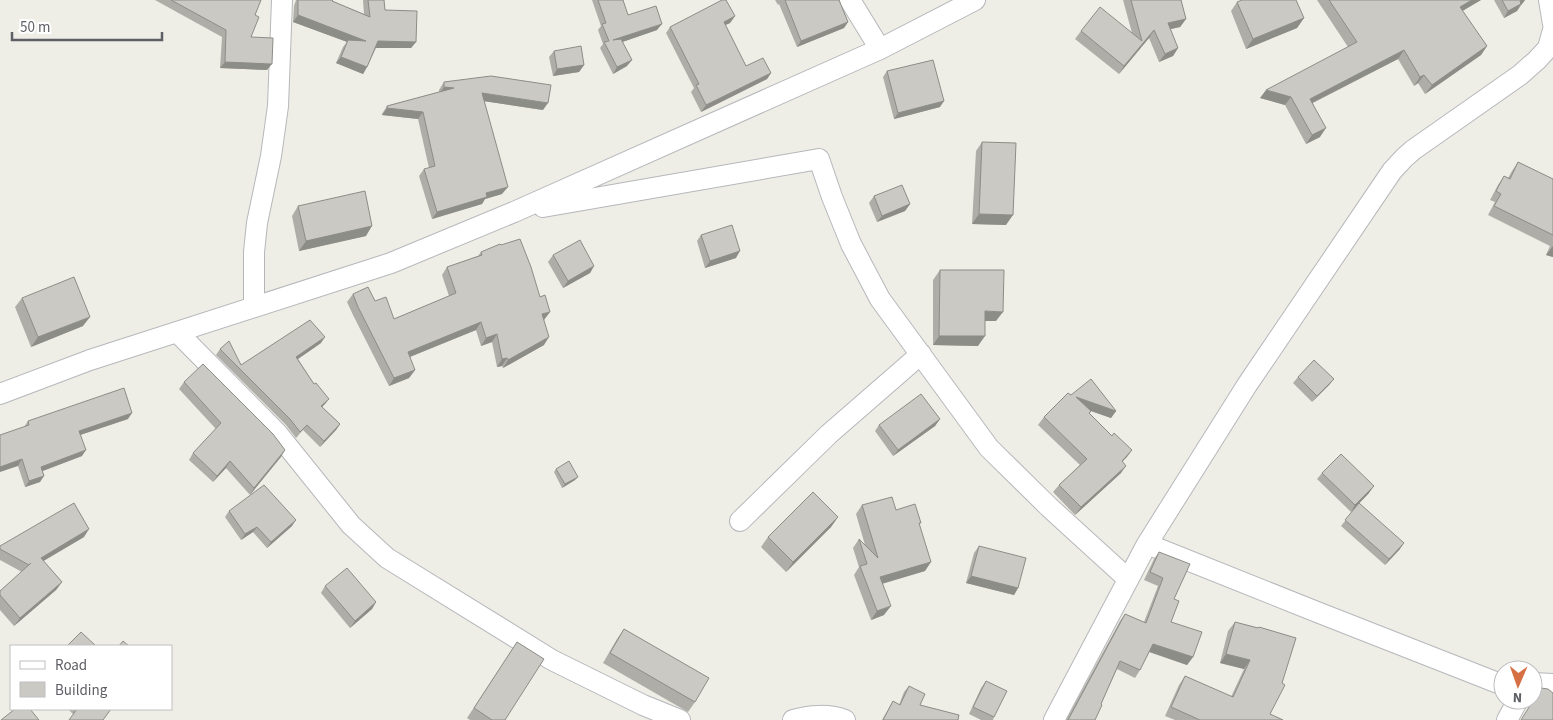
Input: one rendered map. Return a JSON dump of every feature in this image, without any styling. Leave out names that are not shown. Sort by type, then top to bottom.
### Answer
[{"type":"street","points":[[254,307],[254,252],[257,223],[271,156],[278,106],[282,0]]},
{"type":"street","points":[[850,0],[880,49]]},
{"type":"street","points":[[0,394],[90,360],[391,263],[514,212],[880,49],[975,0]]},
{"type":"street","points":[[1549,0],[1553,24]]},
{"type":"street","points":[[1054,720],[1147,544],[1247,385],[1392,172],[1413,150],[1520,75],[1548,48],[1553,30]]},
{"type":"street","points":[[514,212],[819,159],[851,244],[880,299],[989,448],[1049,507],[1128,579]]},
{"type":"street","points":[[177,332],[277,433],[350,525],[387,558],[552,660],[643,705],[680,720]]},
{"type":"street","points":[[740,521],[829,434],[920,354]]},
{"type":"street","points":[[1147,544],[1493,680]]},
{"type":"street","points":[[793,720],[834,716],[845,720]]},
{"type":"building","points":[[171,0],[261,0],[255,15],[259,17],[251,37],[273,38],[272,64],[225,62],[226,30]]},
{"type":"building","points":[[298,0],[333,0],[370,17],[368,0],[384,0],[385,10],[417,11],[416,42],[378,41],[367,67],[341,57],[348,40],[366,41],[298,15]]},
{"type":"building","points":[[598,0],[623,0],[628,15],[656,6],[662,24],[613,40],[621,39],[632,60],[617,67],[604,42],[609,41],[602,24],[606,23]]},
{"type":"building","points":[[722,0],[726,0],[735,16],[724,22],[746,66],[763,58],[771,73],[706,105],[696,85],[699,84],[670,27]]},
{"type":"building","points":[[785,0],[839,0],[848,22],[801,41]]},
{"type":"building","points":[[1131,0],[1181,0],[1186,19],[1168,23],[1178,48],[1165,54],[1154,30],[1124,66],[1081,31],[1100,7],[1142,41]]},
{"type":"building","points":[[1242,0],[1296,0],[1304,18],[1253,39],[1237,2]]},
{"type":"building","points":[[1329,0],[1472,0],[1460,7],[1487,46],[1432,85],[1424,75],[1420,77],[1404,50],[1310,99],[1326,128],[1312,135],[1291,97],[1266,90],[1357,42]]},
{"type":"building","points":[[1502,0],[1522,0],[1520,1],[1521,4],[1508,11]]},
{"type":"building","points":[[581,46],[584,65],[557,69],[554,51]]},
{"type":"building","points":[[933,60],[944,101],[898,113],[887,71]]},
{"type":"building","points":[[491,76],[551,85],[548,103],[482,93],[508,187],[486,193],[487,197],[437,212],[424,169],[435,166],[423,112],[387,108],[387,106],[454,88],[444,87],[444,82]]},
{"type":"building","points":[[982,142],[1016,143],[1013,215],[979,214]]},
{"type":"building","points":[[1518,162],[1553,179],[1553,235],[1494,206],[1501,194],[1496,191],[1504,176],[1510,179]]},
{"type":"building","points":[[902,185],[910,204],[882,216],[874,196]]},
{"type":"building","points":[[365,191],[372,226],[306,241],[298,206]]},
{"type":"building","points":[[732,225],[740,251],[710,261],[701,235]]},
{"type":"building","points":[[520,239],[540,297],[545,295],[550,312],[542,314],[549,337],[508,360],[507,358],[502,359],[497,334],[486,338],[481,322],[408,352],[415,370],[394,378],[353,294],[368,287],[375,301],[386,297],[394,319],[456,293],[447,267],[482,255],[481,252],[500,244]]},
{"type":"building","points":[[580,240],[594,266],[568,281],[553,255]]},
{"type":"building","points":[[940,270],[1004,270],[1003,312],[985,311],[985,336],[939,336]]},
{"type":"building","points":[[74,277],[90,317],[38,337],[22,298]]},
{"type":"building","points":[[310,320],[325,337],[296,357],[314,384],[316,383],[329,399],[321,406],[340,424],[324,441],[307,425],[300,432],[290,419],[220,349],[229,341],[241,365]]},
{"type":"building","points":[[1314,360],[1334,379],[1317,396],[1298,377]]},
{"type":"building","points":[[203,364],[273,434],[285,450],[254,488],[230,461],[217,476],[193,453],[221,423],[184,382]]},
{"type":"building","points":[[1091,379],[1116,411],[1076,397],[1091,411],[1089,413],[1112,436],[1114,433],[1132,450],[1122,461],[1126,466],[1081,507],[1059,485],[1087,459],[1044,417],[1068,393],[1071,395]]},
{"type":"building","points":[[124,388],[132,413],[79,431],[86,450],[41,467],[44,476],[29,481],[22,459],[0,467],[0,435],[29,425],[28,421]]},
{"type":"building","points":[[921,394],[940,419],[898,450],[879,425]]},
{"type":"building","points":[[1341,454],[1374,486],[1355,505],[1322,473]]},
{"type":"building","points":[[569,461],[578,477],[565,484],[556,469]]},
{"type":"building","points":[[264,485],[296,520],[271,542],[257,527],[245,534],[229,511]]},
{"type":"building","points":[[813,492],[838,517],[793,562],[768,537]]},
{"type":"building","points":[[892,497],[896,510],[915,504],[931,562],[880,577],[891,606],[877,611],[860,566],[867,564],[859,539],[878,558],[862,505]]},
{"type":"building","points":[[74,503],[89,529],[41,558],[62,582],[20,618],[0,595],[0,591],[29,565],[0,549],[0,546]]},
{"type":"building","points":[[1359,503],[1404,543],[1389,559],[1345,520]]},
{"type":"building","points":[[979,546],[1026,558],[1018,588],[971,576]]},
{"type":"building","points":[[1159,552],[1190,564],[1174,599],[1179,601],[1171,622],[1202,632],[1193,657],[1153,644],[1140,670],[1120,661],[1095,720],[1068,720],[1125,614],[1146,623],[1163,578],[1150,572]]},
{"type":"building","points":[[347,568],[376,602],[355,621],[325,586]]},
{"type":"building","points":[[1235,622],[1296,638],[1282,683],[1285,685],[1270,714],[1283,720],[1200,720],[1171,707],[1185,676],[1233,697],[1250,660],[1226,654]]},
{"type":"building","points":[[624,629],[709,678],[695,702],[610,653]]},
{"type":"building","points":[[81,632],[95,645],[68,645]]},
{"type":"building","points":[[123,641],[128,645],[120,645]]},
{"type":"building","points":[[517,642],[544,659],[505,720],[492,720],[474,708]]},
{"type":"building","points":[[986,681],[1007,691],[994,717],[973,707]]},
{"type":"building","points":[[909,686],[925,694],[920,705],[959,715],[958,720],[883,720],[893,701],[900,705]]},
{"type":"building","points":[[1543,688],[1553,693],[1553,720],[1521,720],[1527,710],[1543,710]]},
{"type":"building","points":[[14,710],[31,710],[39,720],[1,720]]},
{"type":"building","points":[[76,710],[110,710],[103,720],[69,720]]}]
